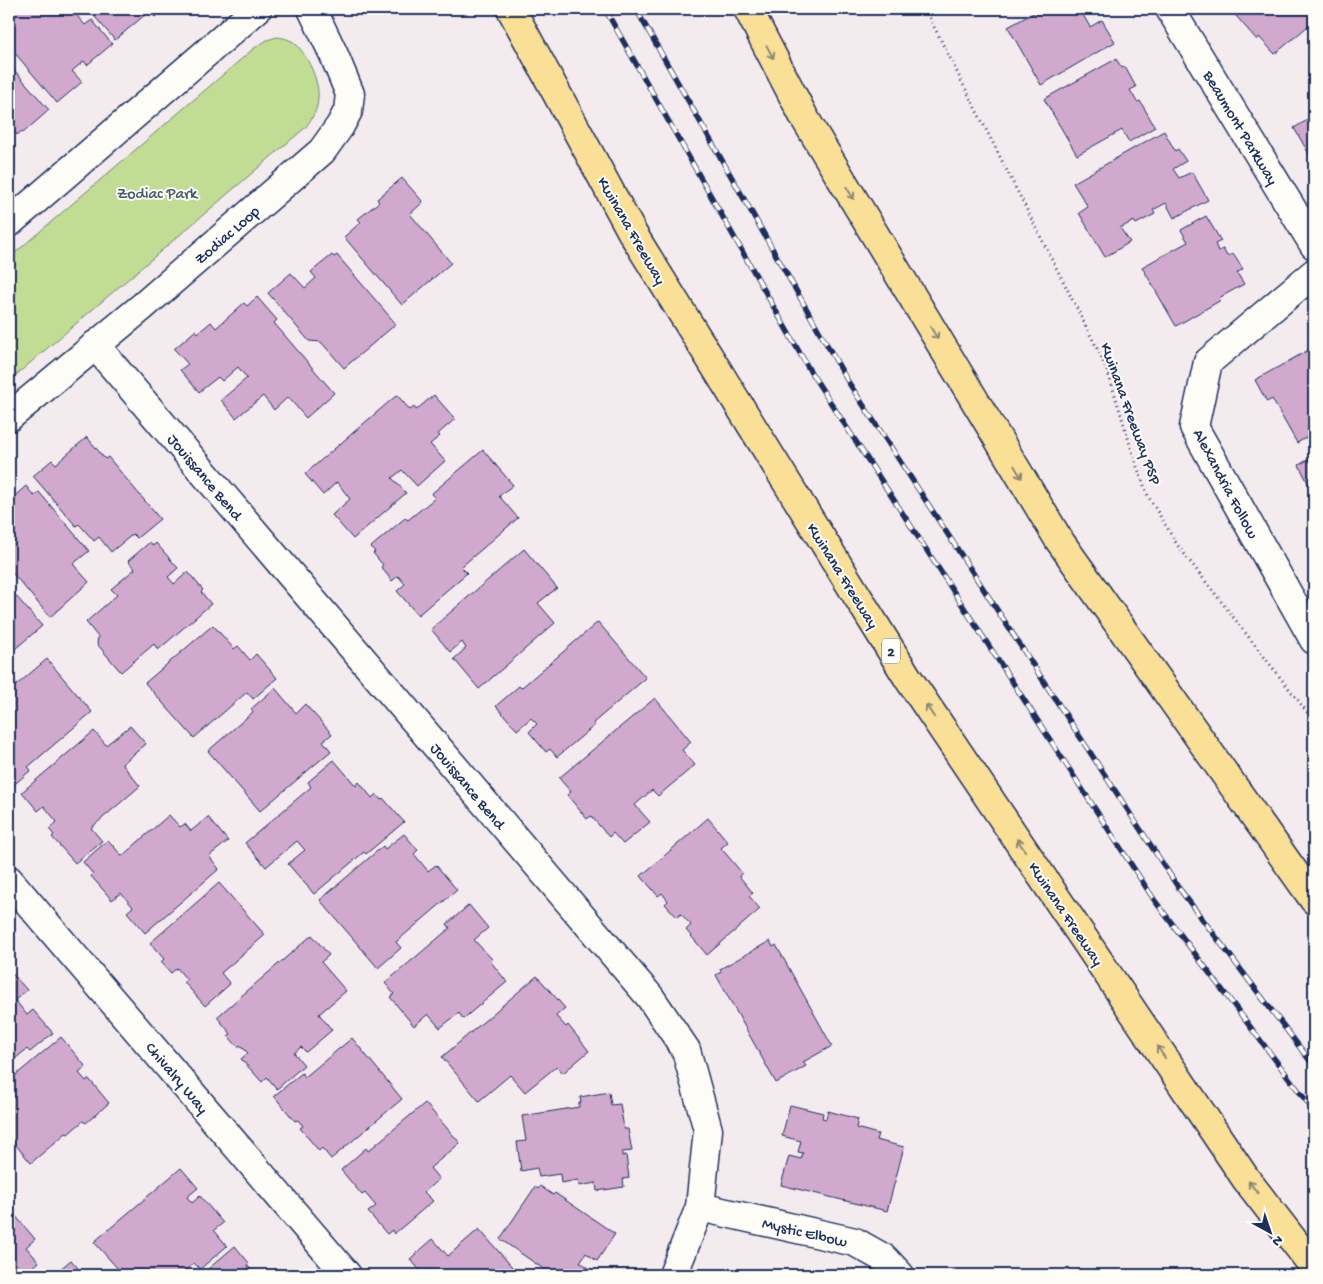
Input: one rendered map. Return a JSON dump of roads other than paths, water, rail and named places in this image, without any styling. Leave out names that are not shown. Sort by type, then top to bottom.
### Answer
[{"type":"highway","name":"Kwinana Freeway","points":[[511,9],[633,234],[908,678],[1246,1179],[1314,1267]]},
{"type":"highway","points":[[748,9],[804,117],[1059,540],[1314,900]]},
{"type":"street","points":[[9,223],[257,9]]},
{"type":"street","name":"Zodiac Loop","points":[[9,417],[142,306],[322,150],[340,126],[348,111],[350,94],[312,9]]},
{"type":"street","name":"Beaumont Parkway","points":[[1170,9],[1314,245]]},
{"type":"street","name":"Alexandria Follow","points":[[1314,273],[1208,362],[1194,426],[1314,640]]},
{"type":"street","name":"Jouissance Bend","points":[[95,345],[650,997],[686,1050],[708,1130],[700,1207],[673,1275]]},
{"type":"street","name":"Chivalry Way","points":[[9,880],[346,1275]]},
{"type":"street","name":"Mystic Elbow","points":[[700,1207],[855,1242],[885,1259],[900,1275]]},
{"type":"railway","points":[[605,9],[810,371],[1155,901],[1314,1111]]},
{"type":"railway","points":[[636,9],[847,380],[1178,887],[1314,1066]]},
{"type":"park label","name":"Zodiac Park","points":[[157,192]]}]
